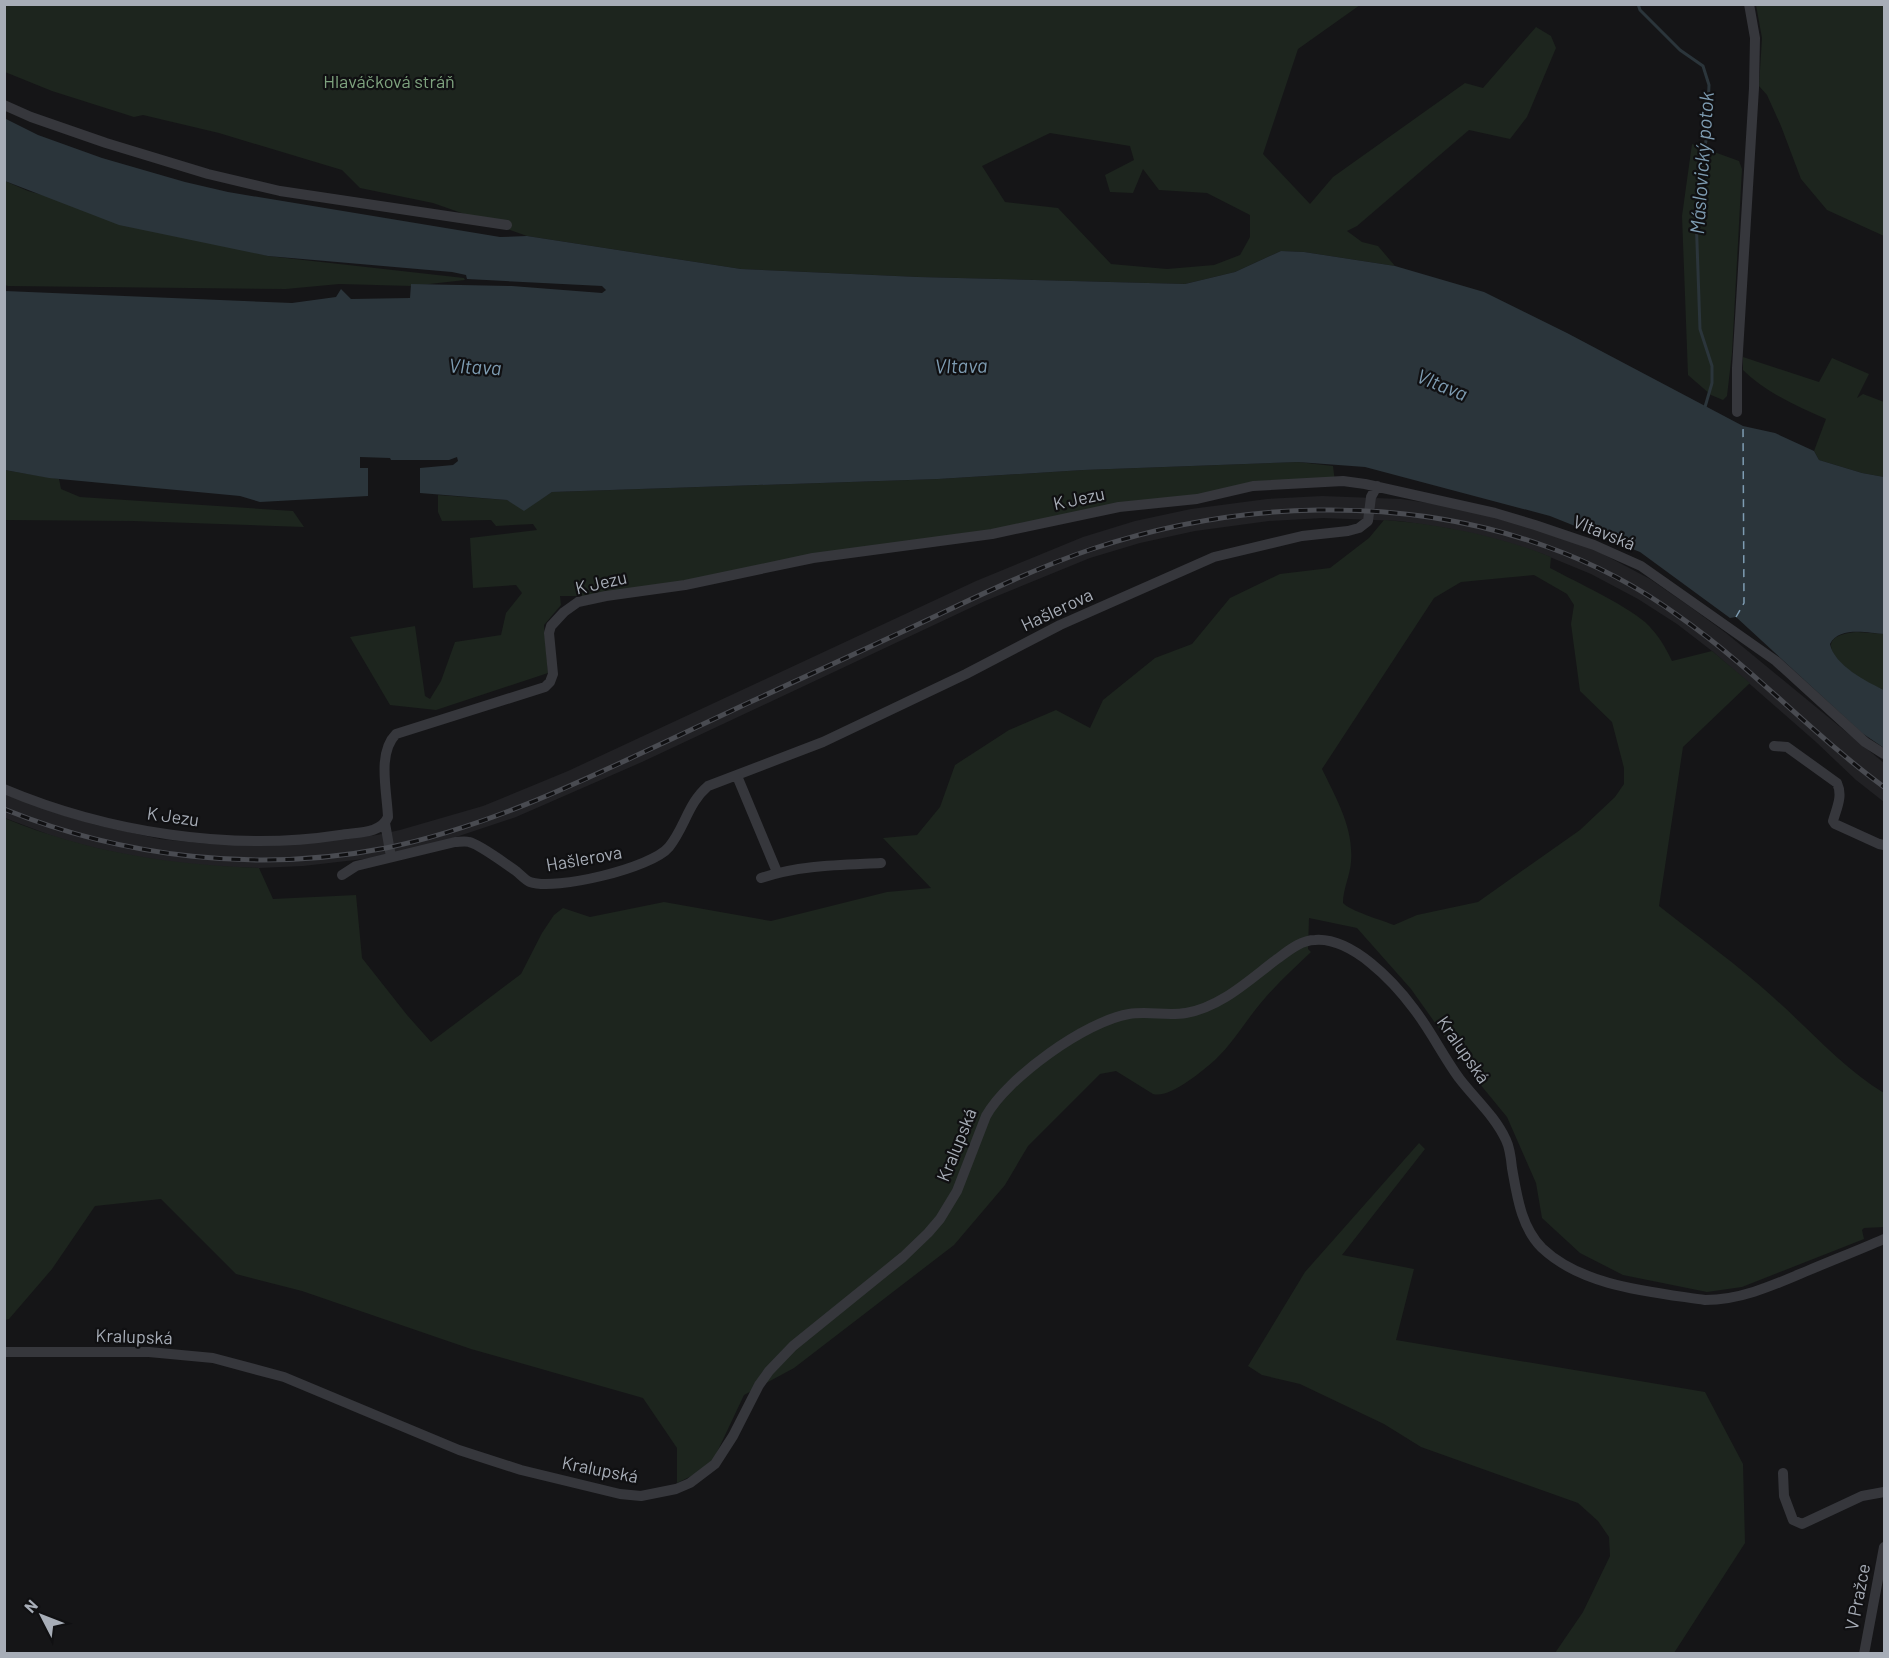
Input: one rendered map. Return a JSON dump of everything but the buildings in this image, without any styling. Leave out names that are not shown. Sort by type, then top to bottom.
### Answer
[{"type":"street","points":[[1737,412],[1737,368],[1754,88],[1755,38],[1749,4]]},
{"type":"street","points":[[4,105],[31,117],[106,143],[208,174],[280,190],[507,225]]},
{"type":"street","name":"Vltavská","points":[[1253,486],[1344,481],[1377,486],[1495,513],[1594,544],[1641,566],[1741,635],[1776,661],[1865,742],[1884,754]]},
{"type":"street","name":"K Jezu","points":[[4,789],[48,806],[108,824],[169,834],[217,839],[304,841],[375,830],[385,824],[388,817],[385,754],[390,741],[396,734],[545,687],[553,674],[549,633],[551,626],[564,612],[578,602],[685,585],[813,558],[992,534],[1119,507],[1197,499],[1253,486]]},
{"type":"street","name":"Hašlerova","points":[[342,875],[356,866],[455,842],[469,842],[488,852],[529,882],[543,884],[621,871],[648,862],[668,848],[696,796],[708,786],[823,742],[966,674],[1060,625],[1214,557],[1302,536],[1359,528],[1368,521],[1371,497],[1377,486]]},
{"type":"street","points":[[1774,746],[1787,747],[1836,783],[1840,791],[1833,821],[1835,824],[1879,844],[1884,844]]},
{"type":"street","points":[[737,776],[777,872]]},
{"type":"street","points":[[385,824],[391,857]]},
{"type":"street","points":[[760,878],[777,872],[881,862]]},
{"type":"street","name":"Kralupská","points":[[4,1352],[149,1352],[213,1358],[284,1377],[459,1450],[521,1470],[620,1494],[641,1496],[676,1489],[690,1483],[715,1464],[733,1436],[759,1385],[793,1346],[903,1257],[940,1219],[957,1191],[992,1105],[1020,1076],[1101,1022],[1130,1014],[1176,1015],[1210,1006],[1226,997],[1292,948],[1313,939],[1328,940],[1346,946],[1360,955],[1377,968],[1414,1008],[1459,1077],[1496,1121],[1507,1141],[1518,1203],[1531,1234],[1550,1254],[1575,1270],[1606,1282],[1705,1300],[1721,1300],[1735,1298],[1780,1282],[1884,1239]]},
{"type":"street","points":[[1784,1473],[1784,1496],[1793,1520],[1802,1524],[1862,1496],[1884,1492]]},
{"type":"street","name":"V Pražce","points":[[1864,1653],[1884,1546]]},
{"type":"shaded area","points":[[1322,496],[1401,499],[1456,507],[1548,532],[1601,553],[1650,579],[1726,633],[1884,763],[1884,802],[1856,780],[1712,651],[1677,624],[1638,599],[1591,574],[1540,553],[1451,529],[1400,521],[1323,518],[1269,521],[1195,531],[1140,543],[1090,558],[985,601],[642,762],[516,817],[435,844],[381,857],[303,866],[259,868],[157,861],[90,847],[55,837],[5,818],[4,794],[96,825],[160,839],[209,844],[302,844],[400,830],[483,806],[568,771],[976,581],[1083,537],[1135,521],[1191,509],[1267,499]]},
{"type":"green space","name":"Hlaváčková stráň","points":[[4,5],[1360,5],[1298,49],[1263,154],[1310,204],[1333,177],[1465,83],[1483,88],[1536,27],[1551,36],[1556,48],[1527,117],[1510,139],[1469,130],[1357,226],[1347,231],[1362,242],[1378,246],[1395,266],[1304,252],[1281,251],[1235,272],[1185,284],[918,277],[741,269],[527,236],[433,203],[360,188],[342,170],[219,133],[143,115],[134,117],[52,91],[5,72]],"holes":[[[1050,133],[1130,146],[1134,160],[1105,175],[1110,192],[1133,193],[1143,169],[1159,190],[1207,193],[1250,215],[1250,237],[1240,255],[1214,265],[1167,269],[1111,264],[1058,208],[1005,202],[982,166]]]},
{"type":"green space","points":[[1756,5],[1884,5],[1884,236],[1827,210],[1801,179],[1767,95],[1759,86],[1762,38]]},
{"type":"green space","points":[[1692,144],[1739,161],[1742,169],[1732,353],[1727,396],[1723,400],[1711,395],[1688,375],[1682,216]]},
{"type":"green space","points":[[5,181],[28,191],[268,256],[464,278],[465,280],[412,286],[339,284],[286,289],[8,286],[5,285]]},
{"type":"green space","points":[[1743,357],[1819,382],[1832,358],[1869,374],[1857,398],[1863,394],[1884,402],[1884,477],[1819,460],[1814,451],[1826,419],[1793,404],[1761,385],[1743,370]]},
{"type":"green space","points":[[1298,462],[1333,466],[1335,482],[1253,486],[606,596],[560,596],[561,605],[544,625],[548,673],[436,710],[390,705],[350,637],[415,626],[425,696],[430,699],[441,681],[455,642],[501,635],[506,613],[522,593],[516,585],[473,588],[470,538],[537,530],[533,524],[496,526],[491,520],[442,521],[438,512],[438,495],[507,500],[525,509],[552,492],[938,479],[1083,470]]},
{"type":"green space","points":[[4,470],[59,479],[61,489],[80,497],[293,511],[304,527],[133,521],[5,520]]},
{"type":"green space","points":[[1384,520],[1405,522],[1490,537],[1551,557],[1550,568],[1612,601],[1645,622],[1667,650],[1672,661],[1712,651],[1750,683],[1683,747],[1659,906],[1746,974],[1841,1061],[1884,1093],[1884,1227],[1864,1228],[1862,1230],[1864,1239],[1742,1287],[1707,1292],[1623,1275],[1580,1253],[1542,1218],[1536,1183],[1507,1117],[1470,1072],[1411,989],[1357,928],[1309,918],[1308,949],[1311,952],[1265,998],[1215,1060],[1186,1083],[1160,1094],[1153,1094],[1116,1071],[1100,1074],[1028,1146],[1005,1185],[954,1245],[794,1368],[744,1395],[710,1467],[677,1483],[677,1448],[643,1398],[471,1349],[302,1291],[236,1274],[161,1199],[95,1206],[52,1269],[9,1319],[5,1320],[4,818],[67,840],[129,855],[259,868],[273,899],[356,895],[362,958],[431,1042],[521,974],[542,933],[554,915],[563,908],[590,917],[664,902],[771,921],[887,892],[931,888],[883,838],[917,835],[940,807],[955,765],[1009,730],[1056,710],[1090,728],[1103,700],[1155,658],[1192,644],[1230,598],[1280,574],[1330,568],[1369,538]],"holes":[[[1534,575],[1567,594],[1574,605],[1571,624],[1580,691],[1612,722],[1624,768],[1624,784],[1615,797],[1580,830],[1478,902],[1417,915],[1394,925],[1346,906],[1343,903],[1351,862],[1350,837],[1343,814],[1322,769],[1434,598],[1461,582]]]},
{"type":"green space","points":[[1857,632],[1884,634],[1884,690],[1854,674],[1833,652],[1831,645],[1834,639]]},
{"type":"green space","points":[[1419,1143],[1425,1149],[1342,1255],[1414,1269],[1396,1340],[1705,1392],[1743,1464],[1745,1543],[1674,1653],[1555,1653],[1583,1612],[1610,1556],[1609,1537],[1598,1521],[1578,1503],[1421,1447],[1384,1424],[1300,1384],[1262,1375],[1248,1366],[1305,1272]]},
{"type":"water","name":"Vltava","points":[[4,118],[38,135],[102,158],[228,192],[500,237],[527,236],[741,269],[918,277],[1185,284],[1235,272],[1281,251],[1304,252],[1395,266],[1484,292],[1743,426],[1775,433],[1814,451],[1819,460],[1884,477],[1884,634],[1847,633],[1834,638],[1830,644],[1844,666],[1884,690],[1884,748],[1862,733],[1736,617],[1730,618],[1640,552],[1550,516],[1365,467],[1298,462],[1083,470],[938,479],[552,492],[524,511],[507,500],[420,493],[420,468],[453,465],[458,461],[457,457],[449,460],[391,460],[390,458],[360,457],[360,468],[368,468],[368,496],[260,502],[240,496],[49,478],[5,470],[5,291],[292,303],[336,297],[341,289],[351,299],[410,298],[411,284],[512,286],[602,293],[606,290],[602,286],[467,279],[466,275],[452,272],[268,256],[119,225],[5,181]]},
{"type":"waterway","name":"Máslovický potok","points":[[1638,4],[1640,10],[1680,50],[1703,66],[1709,85],[1707,135],[1698,184],[1696,214],[1700,329],[1712,366],[1712,383],[1705,407]]},
{"type":"ferry route","points":[[1736,617],[1744,603],[1743,426]]},
{"type":"railway","points":[[4,809],[50,826],[96,839],[192,856],[241,860],[290,859],[338,856],[386,848],[458,829],[528,804],[630,759],[997,587],[1092,549],[1147,533],[1203,521],[1261,513],[1318,510],[1376,511],[1434,518],[1490,529],[1545,546],[1598,568],[1648,596],[1707,637],[1758,679],[1832,746],[1884,787]]}]
